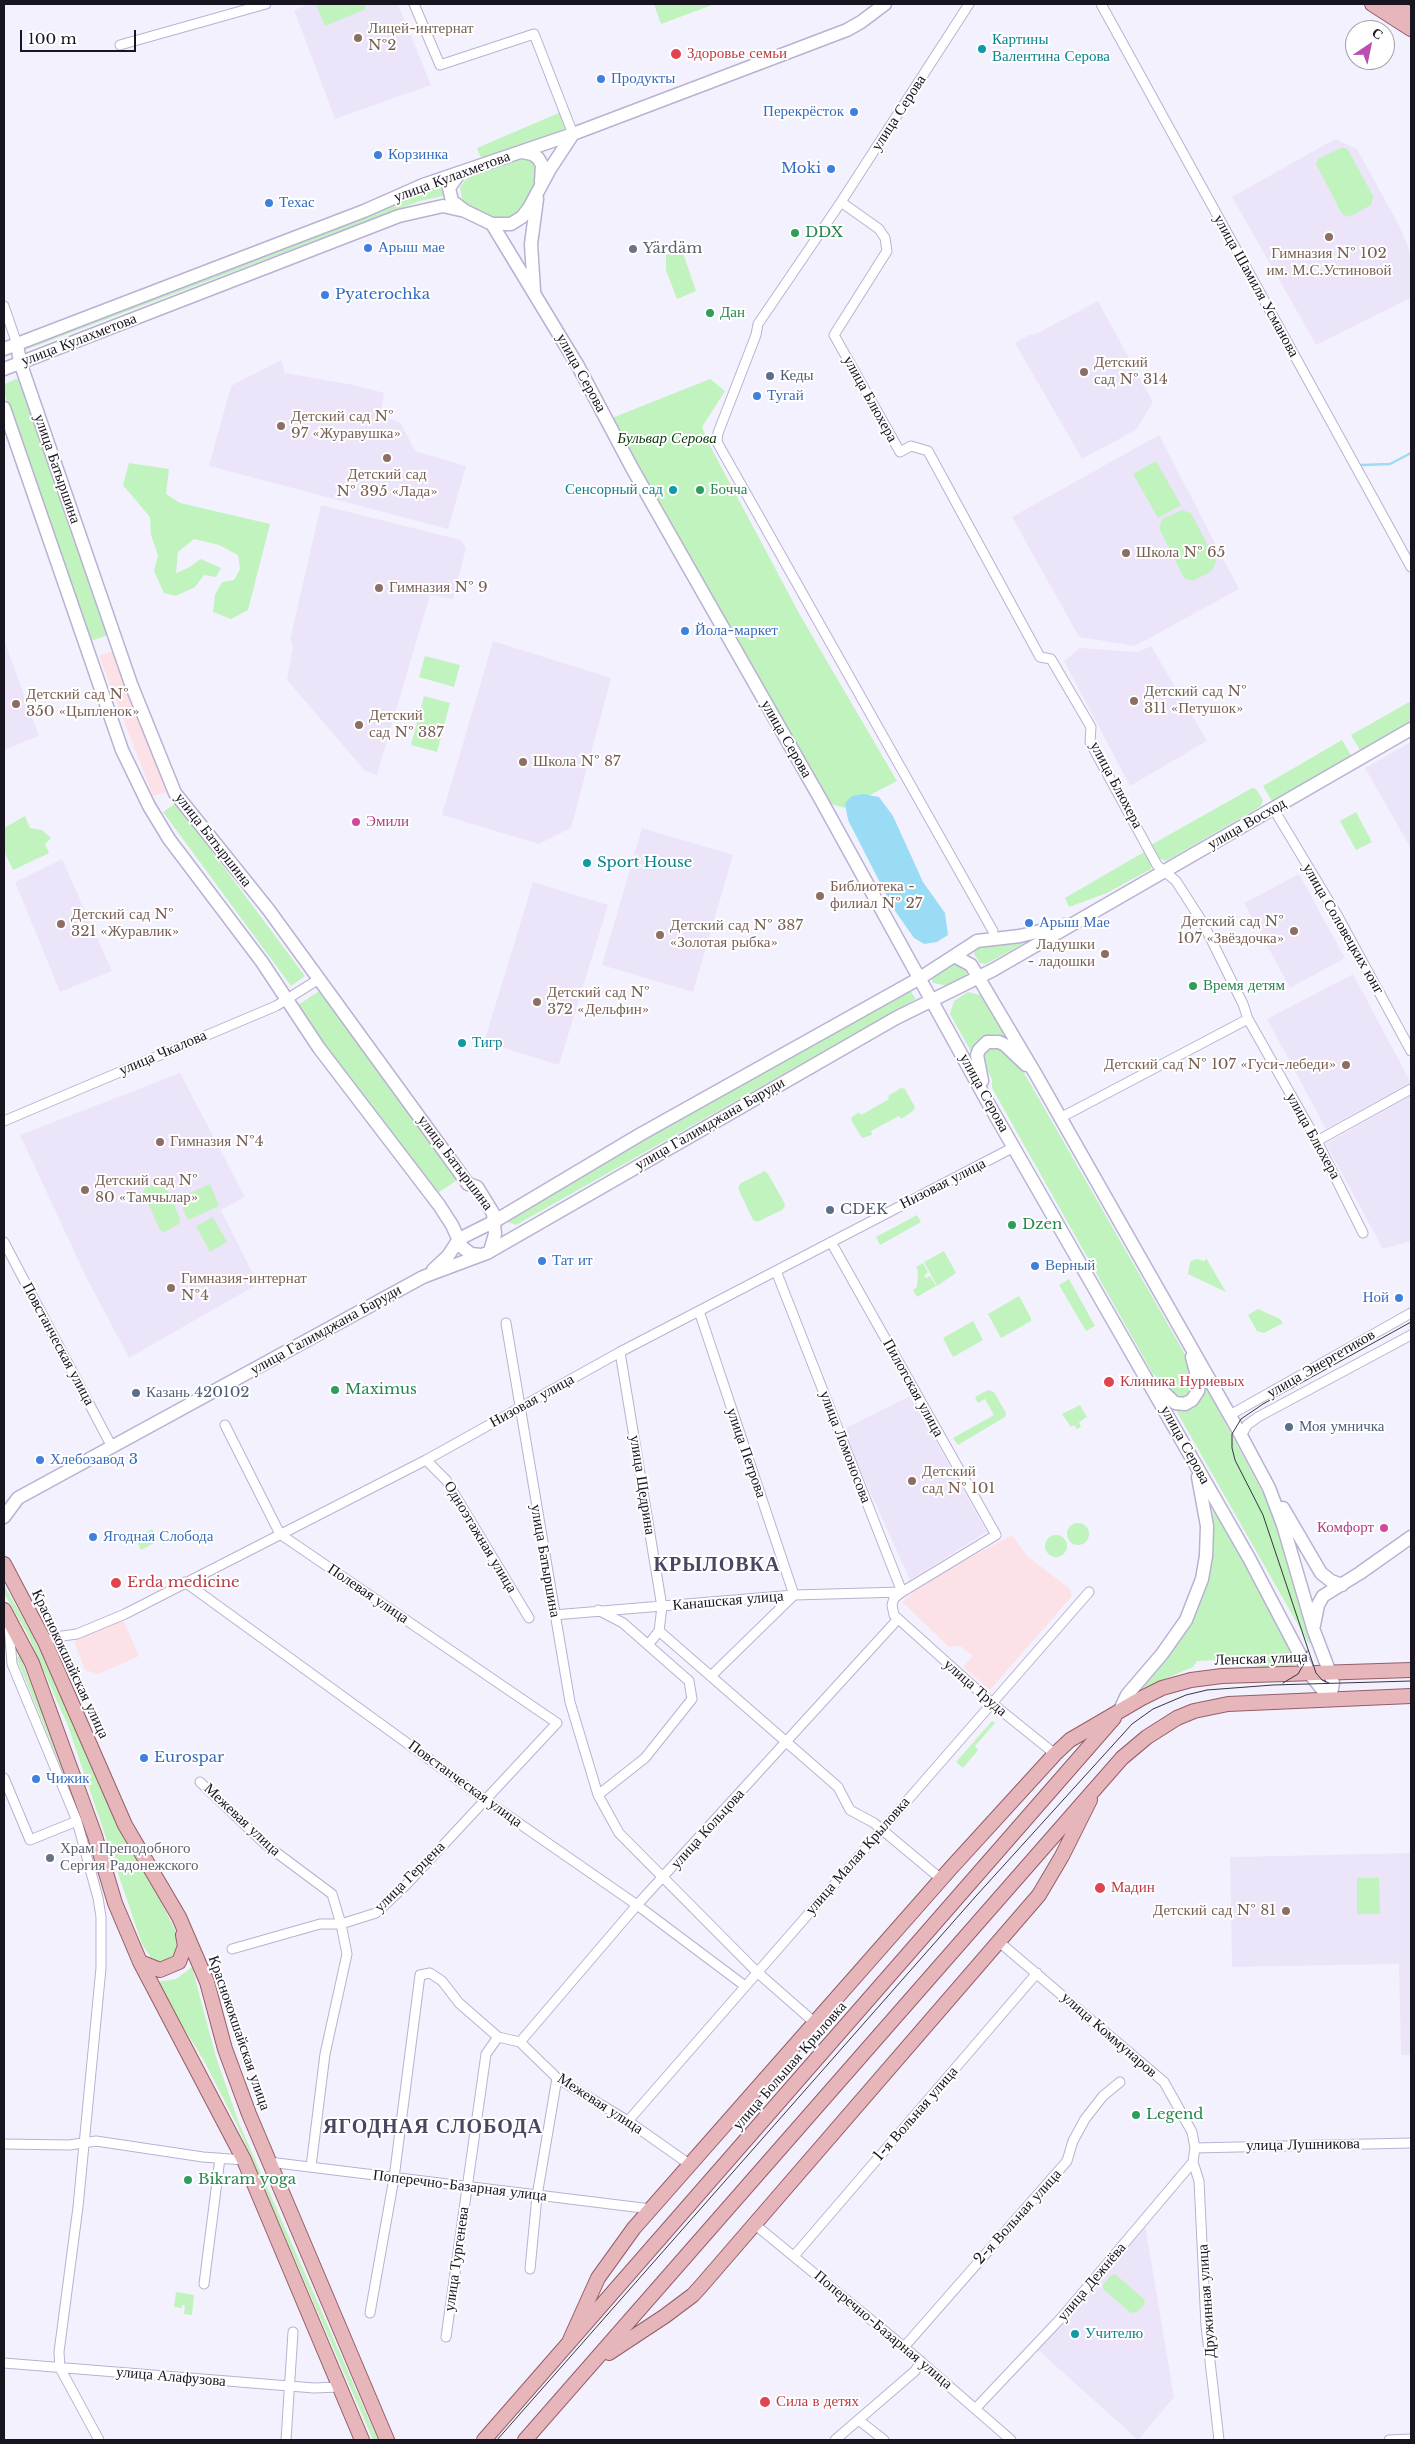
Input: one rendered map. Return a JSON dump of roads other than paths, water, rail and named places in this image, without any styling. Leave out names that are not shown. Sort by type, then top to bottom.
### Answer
[{"type":"main road","points":[[1372,4],[1411,29]]},
{"type":"main road","points":[[1394,4],[1411,14]]},
{"type":"main road","name":"Краснококшайская улица","points":[[4,1564],[46,1642],[125,1825],[179,1917],[208,1982],[225,2049],[269,2162],[387,2440]]},
{"type":"main road","points":[[6,1614],[32,1663],[96,1836],[115,1903],[140,1962],[244,2160],[362,2440]]},
{"type":"main road","name":"Ленская улица","points":[[570,2340],[604,2266],[651,2209],[814,2022],[1055,1754],[1091,1727],[1162,1688],[1191,1680],[1222,1676],[1411,1670]]},
{"type":"main road","points":[[525,2440],[762,2166],[1122,1758],[1177,1718],[1194,1711],[1228,1704],[1411,1696]]},
{"type":"main road","name":"улица Большая Крыловка","points":[[484,2440],[570,2340],[701,2194],[1119,1712]]},
{"type":"main road","points":[[595,2361],[693,2295],[1045,1886],[1099,1782]]},
{"type":"main road","points":[[140,1962],[160,1970],[180,1962],[185,1946],[179,1917]]},
{"type":"street","points":[[120,45],[266,4]]},
{"type":"street","points":[[414,4],[440,66],[534,34],[573,134],[522,217],[511,224],[492,224],[465,211],[452,201],[449,193],[452,182],[459,174]]},
{"type":"street","name":"улица Кулахметова","points":[[872,15],[881,4]]},
{"type":"street","name":"улица Кулахметова","points":[[4,349],[364,211],[423,185],[573,134],[847,30],[886,4]]},
{"type":"street","name":"улица Серова","points":[[969,4],[841,202],[758,324],[756,335],[718,433],[718,442],[993,931]]},
{"type":"street","name":"улица Шамиля Усманова","points":[[1101,4],[1411,567]]},
{"type":"street","points":[[522,152],[538,158],[542,172],[539,190]]},
{"type":"street","name":"улица Серова","points":[[534,291],[530,244],[539,190]]},
{"type":"street","name":"улица Блюхера","points":[[841,202],[879,229],[885,238],[887,251],[834,335],[900,452],[911,446],[928,451],[1040,656],[1051,659],[1091,727],[1090,742],[1157,865],[1176,881],[1203,923],[1243,1004],[1248,1019],[1318,1141],[1364,1233]]},
{"type":"street","name":"улица Кулахметова","points":[[4,369],[400,216],[443,206],[465,211]]},
{"type":"street","name":"улица Серова","points":[[492,224],[578,366],[632,468],[920,978],[987,1101],[1250,1558],[1310,1674],[1330,1699]]},
{"type":"street","points":[[4,306],[17,344]]},
{"type":"street","name":"улица Батыршина","points":[[17,344],[20,362],[131,684],[175,794],[268,909],[468,1184],[476,1187],[493,1213],[494,1221]]},
{"type":"street","name":"улица Батыршина","points":[[4,408],[122,750],[135,780],[169,839],[262,962],[319,1048],[438,1204],[468,1252],[485,1253]]},
{"type":"street","name":"улица Восход","points":[[932,1001],[979,978],[1083,919],[1411,729]]},
{"type":"street","name":"улица Соловецких юнг","points":[[1273,808],[1336,913],[1411,1051]]},
{"type":"street","name":"улица Восход","points":[[920,978],[977,942],[1020,936],[1083,919]]},
{"type":"street","points":[[954,956],[971,965],[979,978],[1230,1415],[1269,1488],[1296,1528],[1321,1573],[1331,1581],[1342,1585]]},
{"type":"street","name":"улица Галимджана Баруди","points":[[459,1239],[494,1221],[641,1134],[920,978]]},
{"type":"street","name":"улица Чкалова","points":[[4,1121],[287,1000],[320,979]]},
{"type":"street","name":"улица Галимджана Баруди","points":[[4,1500],[18,1498],[423,1278],[485,1253],[888,1023],[932,1001]]},
{"type":"street","points":[[1060,1118],[1248,1019]]},
{"type":"street","points":[[987,1101],[977,1061],[979,1050],[987,1042],[999,1042],[1035,1073]]},
{"type":"street","points":[[1318,1141],[1411,1089]]},
{"type":"street","name":"Низовая улица","points":[[46,1642],[55,1637],[77,1634],[124,1614],[426,1460],[620,1352],[1014,1147]]},
{"type":"street","points":[[485,1253],[494,1241],[494,1221]]},
{"type":"street","points":[[423,1278],[448,1256],[459,1239]]},
{"type":"street","name":"Повстанческая улица","points":[[4,1242],[112,1447]]},
{"type":"street","name":"Пилотская улица","points":[[831,1242],[996,1534],[902,1592]]},
{"type":"street","name":"улица Ломоносова","points":[[776,1271],[902,1592]]},
{"type":"street","name":"улица Петрова","points":[[699,1311],[794,1595]]},
{"type":"street","name":"улица Энергетиков","points":[[1230,1415],[1411,1312]]},
{"type":"street","name":"улица Батыршина","points":[[506,1324],[518,1408],[570,1702],[598,1795]]},
{"type":"street","name":"улица Энергетиков","points":[[1241,1436],[1247,1425],[1258,1417],[1411,1335]]},
{"type":"street","points":[[1145,1373],[1172,1401],[1180,1404],[1189,1403],[1198,1391],[1191,1347]]},
{"type":"street","name":"улица Щедрина","points":[[620,1352],[662,1607],[659,1631]]},
{"type":"street","name":"Полевая улица","points":[[225,1425],[280,1534],[557,1723]]},
{"type":"street","name":"Одноэтажная улица","points":[[426,1460],[446,1480],[529,1618]]},
{"type":"street","points":[[1119,1712],[1127,1695],[1162,1654],[1186,1620],[1202,1579],[1206,1556],[1207,1526],[1194,1463]]},
{"type":"street","points":[[1269,1488],[1283,1525],[1313,1627],[1330,1673],[1333,1684],[1330,1699]]},
{"type":"street","name":"улица Галимджана Баруди","points":[[4,1517],[18,1498]]},
{"type":"street","points":[[1313,1627],[1318,1605],[1323,1596],[1411,1537]]},
{"type":"street","name":"Повстанческая улица","points":[[184,1582],[484,1799],[637,1905],[745,1986]]},
{"type":"street","points":[[898,1620],[892,1605],[894,1598],[902,1592]]},
{"type":"street","name":"Канашская улица","points":[[554,1615],[794,1595],[902,1592]]},
{"type":"street","name":"улица Малая Крыловка","points":[[628,2121],[1089,1592]]},
{"type":"street","points":[[712,1676],[794,1595]]},
{"type":"street","points":[[598,1610],[623,1622],[689,1681],[692,1699],[645,1758],[598,1795],[619,1833],[757,1972],[814,2022]]},
{"type":"street","points":[[6,1614],[12,1664],[77,1821],[98,1898],[102,1931],[101,1968],[78,2207],[60,2335],[60,2368],[99,2440]]},
{"type":"street","name":"улица Труда","points":[[898,1620],[993,1704],[1055,1754]]},
{"type":"street","name":"улица Кольцова","points":[[520,2042],[637,1905],[898,1620]]},
{"type":"street","points":[[648,1645],[659,1631],[838,1787],[850,1810],[882,1829],[941,1879]]},
{"type":"street","name":"улица Герцена","points":[[232,1949],[320,1924],[341,1924],[376,1913],[406,1885],[484,1799],[557,1723]]},
{"type":"street","points":[[4,1778],[30,1840],[77,1821]]},
{"type":"street","name":"Межевая улица","points":[[200,1782],[265,1844],[332,1894],[341,1924]]},
{"type":"street","points":[[311,2167],[325,2054],[347,1954],[341,1924]]},
{"type":"street","name":"улица Коммунаров","points":[[998,1941],[1164,2082],[1192,2132],[1195,2148]]},
{"type":"street","points":[[370,2313],[394,2178],[420,1975],[430,1973],[442,1981],[460,2003],[498,2037],[520,2042]]},
{"type":"street","name":"1-я Вольная улица","points":[[794,2256],[1037,1974]]},
{"type":"street","name":"улица Тургенева","points":[[446,2337],[486,2054],[498,2037]]},
{"type":"street","name":"Межевая улица","points":[[520,2042],[557,2078],[628,2121],[690,2164]]},
{"type":"street","points":[[530,2269],[538,2196],[557,2078]]},
{"type":"street","name":"2-я Вольная улица","points":[[904,2347],[1067,2161],[1073,2141],[1085,2119],[1103,2096],[1120,2082]]},
{"type":"street","points":[[4,2144],[68,2145],[96,2141],[244,2160]]},
{"type":"street","name":"улица Лушникова","points":[[1195,2148],[1411,2143]]},
{"type":"street","points":[[1193,2162],[1195,2148]]},
{"type":"street","points":[[204,2284],[220,2158]]},
{"type":"street","name":"Поперечно-Базарная улица","points":[[269,2162],[651,2209]]},
{"type":"street","name":"улица Дежнёва","points":[[976,2408],[1062,2317],[1193,2162]]},
{"type":"street","name":"Дружинная улица","points":[[1193,2162],[1199,2181],[1206,2326],[1219,2440]]},
{"type":"street","name":"Поперечно-Базарная улица","points":[[753,2223],[921,2361],[1011,2440]]},
{"type":"street","points":[[286,2440],[293,2332]]},
{"type":"street","points":[[835,2440],[860,2421],[914,2371],[921,2361]]},
{"type":"street","name":"улица Алафузова","points":[[4,2363],[314,2388],[339,2387]]},
{"type":"street","points":[[860,2421],[884,2440]]},
{"type":"street","points":[[1388,2440],[1411,2439]]},
{"type":"water","points":[[863,794],[879,797],[893,816],[923,882],[945,913],[948,935],[937,942],[924,944],[914,938],[893,908],[848,820],[845,803],[852,796]]},
{"type":"waterway","points":[[1362,465],[1390,464],[1411,453]]},
{"type":"tram line","points":[[1329,1683],[1322,1680],[1316,1673],[1263,1515],[1235,1460],[1232,1448],[1232,1434],[1241,1419],[1263,1404],[1411,1322]]},
{"type":"tram line","points":[[1283,1683],[1298,1674],[1305,1662],[1307,1651]]},
{"type":"tram line","points":[[497,2440],[976,1896],[1132,1724],[1153,1709],[1186,1695],[1207,1690],[1273,1685],[1411,1681]]},
{"type":"place","name":"Лицей-интернат №2","points":[[358,38]]},
{"type":"place","name":"Картины Валентина Серова","points":[[982,49]]},
{"type":"place","name":"Здоровье семьи","points":[[676,54]]},
{"type":"place","name":"Продукты","points":[[601,79]]},
{"type":"place","name":"Перекрёсток","points":[[854,112]]},
{"type":"place","name":"Корзинка","points":[[378,155]]},
{"type":"place","name":"Moki","points":[[831,169]]},
{"type":"place","name":"Техас","points":[[269,203]]},
{"type":"place","name":"DDX","points":[[795,233]]},
{"type":"place","name":"Гимназия № 102 им. М.С.Устиновой","points":[[1329,237]]},
{"type":"place","name":"Арыш мае","points":[[368,248]]},
{"type":"place","name":"Yärdäm","points":[[633,249]]},
{"type":"place","name":"Pyaterochka","points":[[325,295]]},
{"type":"place","name":"Дан","points":[[710,313]]},
{"type":"place","name":"Детский сад № 314","points":[[1084,372]]},
{"type":"place","name":"Кеды","points":[[770,376]]},
{"type":"place","name":"Тугай","points":[[757,396]]},
{"type":"place","name":"Детский сад № 97 «Журавушка»","points":[[281,426]]},
{"type":"place","name":"Детский сад № 395 «Лада»","points":[[387,458]]},
{"type":"place","name":"Сенсорный сад","points":[[673,490]]},
{"type":"place","name":"Бочча","points":[[700,490]]},
{"type":"place","name":"Школа № 65","points":[[1126,553]]},
{"type":"place","name":"Гимназия № 9","points":[[379,588]]},
{"type":"place","name":"Йола-маркет","points":[[685,631]]},
{"type":"place","name":"Детский сад № 311 «Петушок»","points":[[1134,701]]},
{"type":"place","name":"Детский сад № 350 «Цыпленок»","points":[[16,704]]},
{"type":"place","name":"Детский сад № 387","points":[[359,725]]},
{"type":"place","name":"Школа № 87","points":[[523,762]]},
{"type":"place","name":"Эмили","points":[[356,822]]},
{"type":"place","name":"Sport House","points":[[587,863]]},
{"type":"place","name":"Библиотека - филиал № 27","points":[[820,896]]},
{"type":"place","name":"Арыш Мае","points":[[1029,923]]},
{"type":"place","name":"Детский сад № 321 «Журавлик»","points":[[61,924]]},
{"type":"place","name":"Детский сад № 107 «Звёздочка»","points":[[1294,931]]},
{"type":"place","name":"Детский сад № 387 «Золотая рыбка»","points":[[660,935]]},
{"type":"place","name":"Ладушки - ладошки","points":[[1105,954]]},
{"type":"place","name":"Время детям","points":[[1193,986]]},
{"type":"place","name":"Детский сад № 372 «Дельфин»","points":[[537,1002]]},
{"type":"place","name":"Тигр","points":[[462,1043]]},
{"type":"place","name":"Детский сад № 107 «Гуси-лебеди»","points":[[1346,1065]]},
{"type":"place","name":"Гимназия №4","points":[[160,1142]]},
{"type":"place","name":"Детский сад № 80 «Тамчылар»","points":[[85,1190]]},
{"type":"place","name":"CDEK","points":[[830,1210]]},
{"type":"place","name":"Dzen","points":[[1012,1225]]},
{"type":"place","name":"Тат ит","points":[[542,1261]]},
{"type":"place","name":"Верный","points":[[1035,1266]]},
{"type":"place","name":"Гимназия-интернат №4","points":[[171,1288]]},
{"type":"place","name":"Ной","points":[[1399,1298]]},
{"type":"place","name":"Клиника Нуриевых","points":[[1109,1382]]},
{"type":"place","name":"Maximus","points":[[335,1390]]},
{"type":"place","name":"Казань 420102","points":[[136,1393]]},
{"type":"place","name":"Моя умничка","points":[[1289,1427]]},
{"type":"place","name":"Хлебозавод 3","points":[[40,1460]]},
{"type":"place","name":"Детский сад № 101","points":[[912,1481]]},
{"type":"place","name":"Комфорт","points":[[1384,1528]]},
{"type":"place","name":"Ягодная Слобода","points":[[93,1537]]},
{"type":"place","name":"Erda medicine","points":[[116,1583]]},
{"type":"place","name":"Eurospar","points":[[144,1758]]},
{"type":"place","name":"Чижик","points":[[36,1779]]},
{"type":"place","name":"Храм Преподобного Сергия Радонежского","points":[[50,1858]]},
{"type":"place","name":"Мадин","points":[[1100,1888]]},
{"type":"place","name":"Детский сад № 81","points":[[1286,1911]]},
{"type":"place","name":"Legend","points":[[1136,2115]]},
{"type":"place","name":"Bikram yoga","points":[[188,2180]]},
{"type":"place","name":"Учителю","points":[[1075,2334]]},
{"type":"place","name":"Сила в детях","points":[[765,2402]]},
{"type":"district","name":"КРЫЛОВКА","points":[[717,1565]]},
{"type":"district","name":"ЯГОДНАЯ СЛОБОДА","points":[[433,2127]]},
{"type":"park label","name":"Бульвар Серова","points":[[667,439]]}]
